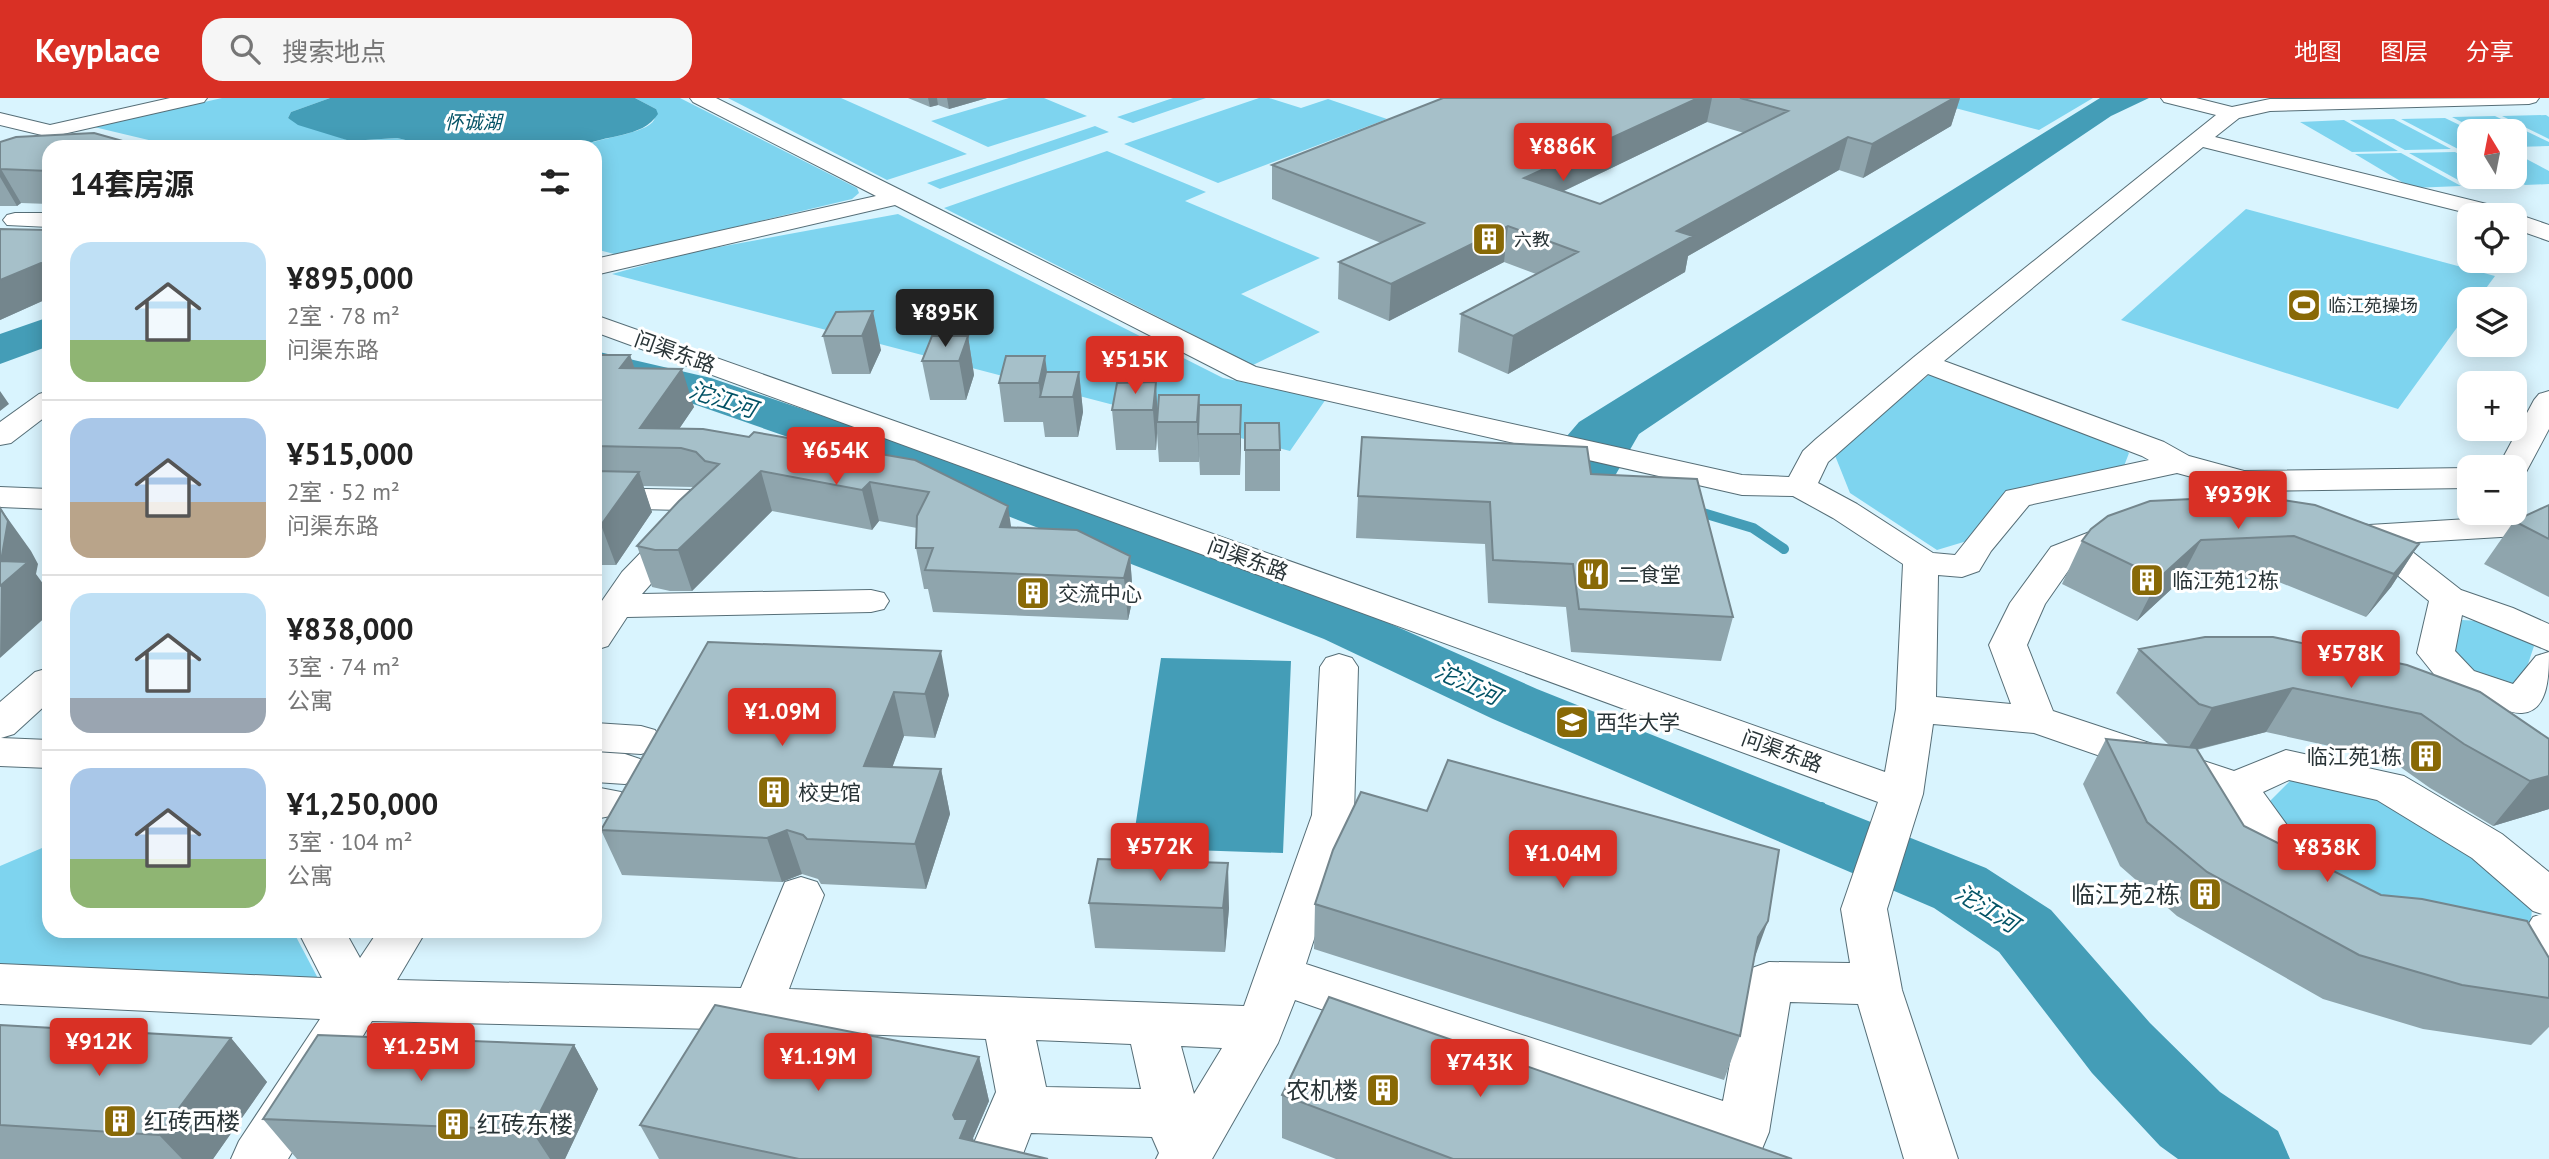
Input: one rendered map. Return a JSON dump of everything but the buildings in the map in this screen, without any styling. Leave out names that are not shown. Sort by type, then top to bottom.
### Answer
[{"type":"street","points":[[50,131],[115,98]]},
{"type":"street","points":[[0,139],[50,131],[197,98]]},
{"type":"street","points":[[700,98],[1247,374],[1742,485],[1800,487],[1845,511],[1921,560],[1944,566],[1967,564],[1976,548],[2018,498],[2178,463]]},
{"type":"street","points":[[2171,98],[2232,113],[2270,105],[2529,98]]},
{"type":"street","points":[[1800,487],[1814,458],[1924,363],[2232,113]]},
{"type":"street","points":[[0,119],[93,140]]},
{"type":"street","points":[[2201,140],[2457,204]]},
{"type":"street","points":[[602,265],[897,198]]},
{"type":"street","points":[[15,220],[42,219]]},
{"type":"street","points":[[2527,225],[2549,234]]},
{"type":"street","name":"问渠东路","points":[[602,326],[1896,813]]},
{"type":"street","points":[[1924,363],[2154,449],[2178,463],[2243,481],[2457,478]]},
{"type":"street","points":[[2520,455],[2549,400]]},
{"type":"street","points":[[0,436],[42,405]]},
{"type":"street","points":[[0,497],[42,499]]},
{"type":"street","points":[[602,498],[694,500],[703,507],[615,593],[602,622]]},
{"type":"street","points":[[2308,528],[2370,535],[2549,524]]},
{"type":"street","points":[[2037,720],[2008,645],[2028,603],[2063,554],[2119,530],[2161,528]]},
{"type":"street","points":[[2370,535],[2448,598],[2500,616],[2549,639]]},
{"type":"street","points":[[1921,560],[1916,709],[1896,813],[1864,909],[1877,984],[1931,1159]]},
{"type":"street","points":[[615,593],[872,601]]},
{"type":"street","points":[[2448,598],[2436,653],[2460,680],[2521,700],[2549,666]]},
{"type":"street","points":[[1180,1143],[1261,1028],[1333,815],[1339,667]]},
{"type":"street","points":[[2460,680],[2467,717],[2549,772]]},
{"type":"street","points":[[0,724],[42,687]]},
{"type":"street","points":[[1916,709],[2037,720],[2236,787],[2294,869],[2338,894]]},
{"type":"street","points":[[0,752],[42,754]]},
{"type":"street","points":[[602,753],[612,776]]},
{"type":"street","points":[[2236,787],[2286,765],[2389,787],[2487,846],[2549,898]]},
{"type":"street","points":[[757,1009],[801,895]]},
{"type":"street","points":[[2445,937],[2486,944],[2546,944],[2549,930]]},
{"type":"street","points":[[325,938],[358,1000]]},
{"type":"street","points":[[258,1159],[398,938]]},
{"type":"street","points":[[1278,974],[1743,1132],[1769,982],[1877,984]]},
{"type":"street","points":[[0,984],[358,1000],[757,1009],[1261,1028]]},
{"type":"street","points":[[994,1159],[1022,1092],[1006,1019]]},
{"type":"street","points":[[1151,1025],[1180,1143]]},
{"type":"street","points":[[1015,1109],[1180,1143]]},
{"type":"shaded area","points":[[222,98],[330,98],[291,112],[288,118],[347,140],[149,140],[94,127]]},
{"type":"shaded area","points":[[635,98],[680,98],[857,188],[859,193],[852,199],[618,255],[602,251],[601,140],[642,129],[655,119],[656,109]]},
{"type":"shaded area","points":[[728,98],[841,98],[967,154],[887,180]]},
{"type":"shaded area","points":[[1009,98],[1044,98],[1087,116],[988,147],[931,121]]},
{"type":"shaded area","points":[[1173,98],[1206,98],[1133,123],[1117,117]]},
{"type":"shaded area","points":[[1259,98],[1269,98],[1301,108],[1328,99],[1387,119],[1218,183],[1124,144]]},
{"type":"shaded area","points":[[1917,98],[2093,98],[2039,130]]},
{"type":"shaded area","points":[[2546,115],[2549,117],[2549,139],[2527,128],[2527,119],[2508,119],[2502,116]]},
{"type":"shaded area","points":[[2495,116],[2501,119],[2457,120],[2452,117]]},
{"type":"shaded area","points":[[2445,118],[2457,124],[2457,148],[2401,119]]},
{"type":"shaded area","points":[[2394,119],[2451,149],[2405,150],[2350,120]]},
{"type":"shaded area","points":[[2344,120],[2398,151],[2352,152],[2300,122]]},
{"type":"shaded area","points":[[1095,126],[1109,132],[940,189],[927,183]]},
{"type":"shaded area","points":[[2527,131],[2549,142],[2549,146],[2527,147]]},
{"type":"shaded area","points":[[397,138],[405,140],[366,140]]},
{"type":"shaded area","points":[[1107,151],[1206,192],[1185,201],[1320,258],[1241,294],[1320,332],[1253,365],[944,208]]},
{"type":"shaded area","points":[[2401,153],[2457,186],[2412,188],[2355,154]]},
{"type":"shaded area","points":[[2409,153],[2457,153],[2457,179]]},
{"type":"shaded area","points":[[2527,159],[2549,171],[2549,184],[2527,185]]},
{"type":"shaded area","name":"临江苑操场","points":[[2246,209],[2457,266],[2457,273],[2484,273],[2495,276],[2487,287],[2457,287],[2457,328],[2398,409],[2121,320]]},
{"type":"shaded area","points":[[898,214],[1223,378],[1326,399],[1290,451],[612,274],[692,252]]},
{"type":"shaded area","points":[[1930,374],[2120,444],[2129,453],[2124,466],[2011,491],[1967,541],[1937,550],[1850,493],[1834,453]]},
{"type":"shaded area","points":[[2462,620],[2497,622],[2534,646],[2518,694],[2450,658]]},
{"type":"shaded area","points":[[2293,778],[2409,806],[2533,898],[2530,931],[2408,922],[2307,864],[2267,804]]},
{"type":"shaded area","points":[[42,848],[42,938],[297,938],[322,986],[0,968],[0,866]]},
{"type":"water","name":"怀诚湖","points":[[330,98],[635,98],[656,109],[658,114],[642,128],[602,140],[347,140],[298,125],[288,118],[291,112]]},
{"type":"water","points":[[2100,98],[2149,98],[2111,116],[1639,434],[1608,488],[1537,471],[1579,422]]},
{"type":"water","points":[[1161,658],[1291,661],[1283,853],[1132,848]]},
{"type":"waterway","name":"沱江河","points":[[0,350],[42,333]]},
{"type":"waterway","name":"沱江河","points":[[602,367],[694,388],[964,481],[1345,626],[1515,704],[1960,888],[2025,931],[2121,1048],[2190,1119],[2247,1159]]},
{"type":"waterway","points":[[1693,510],[1753,528],[1784,549]]},
{"type":"waterway","points":[[1821,808],[1842,839]]},
{"type":"place","name":"六教","points":[[1489,239]]},
{"type":"place","name":"临江苑操场","points":[[2304,305]]},
{"type":"place","name":"二食堂","points":[[1593,574]]},
{"type":"place","name":"临江苑12栋","points":[[2147,580]]},
{"type":"place","name":"交流中心","points":[[1033,593]]},
{"type":"place","name":"西华大学","points":[[1572,722]]},
{"type":"place","name":"临江苑1栋","points":[[2426,756]]},
{"type":"place","name":"校史馆","points":[[774,792]]},
{"type":"place","name":"临江苑2栋","points":[[2205,894]]},
{"type":"place","name":"农机楼","points":[[1383,1090]]},
{"type":"place","name":"红砖西楼","points":[[120,1121]]},
{"type":"place","name":"红砖东楼","points":[[453,1124]]}]
